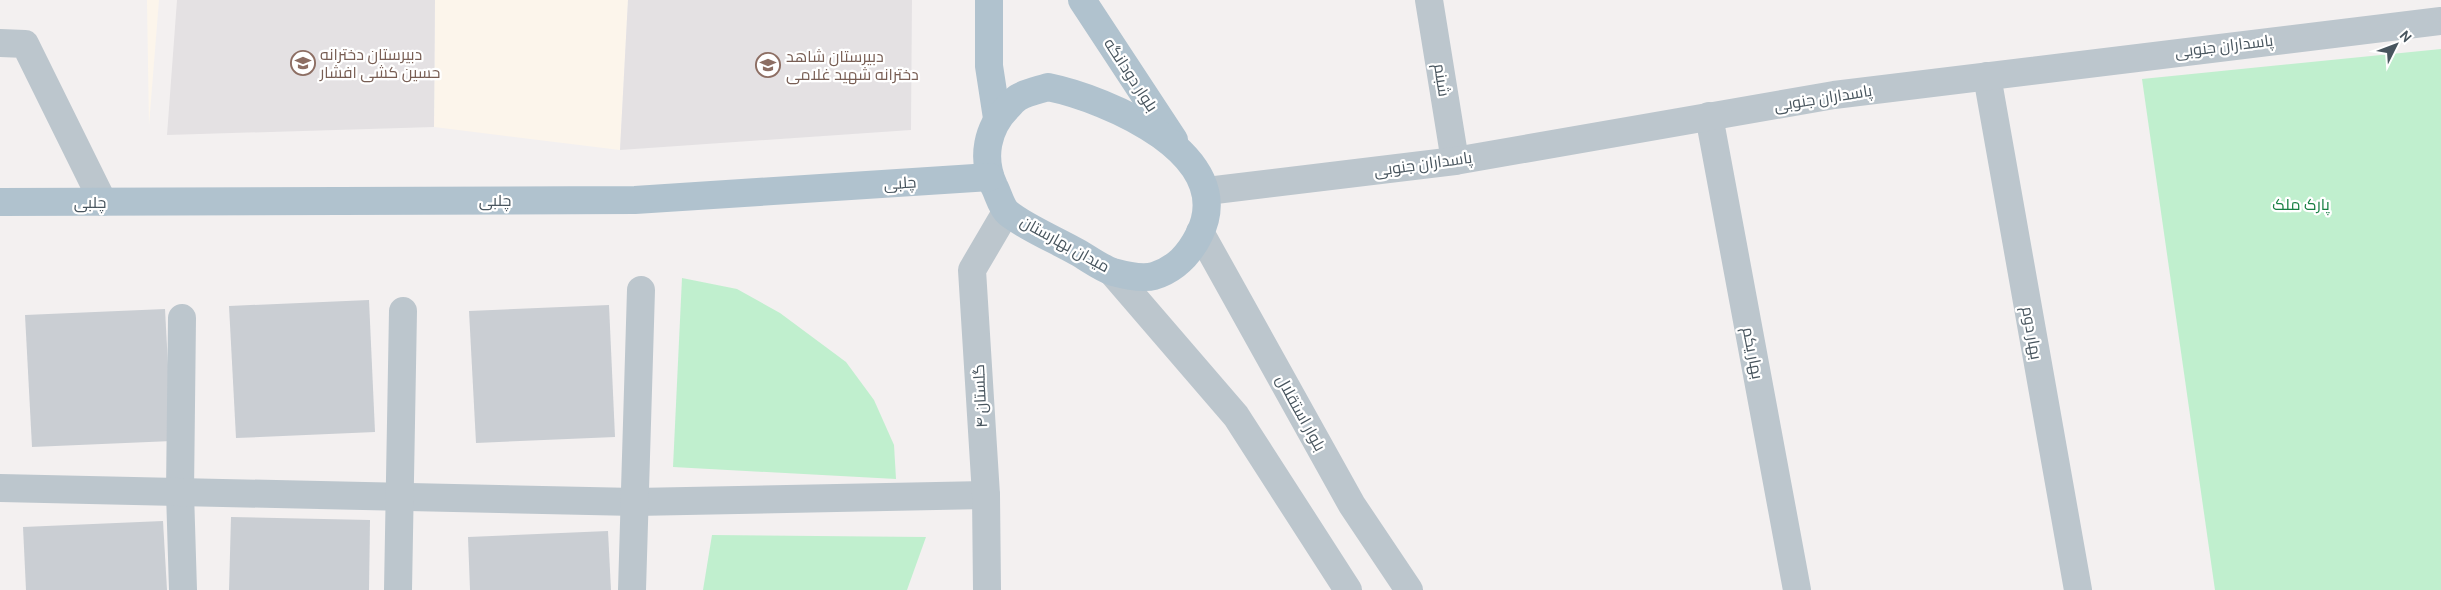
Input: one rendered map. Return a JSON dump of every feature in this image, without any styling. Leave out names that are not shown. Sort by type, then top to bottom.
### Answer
[{"type":"main road","points":[[990,0],[989,66],[997,118]]},
{"type":"main road","name":"بلوار دودانگه","points":[[1082,0],[1180,150]]},
{"type":"main road","name":"میدان بهارستان","points":[[1048,87],[1074,92],[1110,108],[1152,130],[1180,150],[1202,179],[1207,191],[1207,211],[1200,232],[1189,254],[1170,271],[1149,278],[1112,272],[1006,212],[990,177],[987,154],[989,134],[997,118],[1018,97],[1048,87]]},
{"type":"main road","name":"چلبی","points":[[0,202],[635,200],[990,177]]},
{"type":"street","name":"شبنم","points":[[1429,0],[1455,161]]},
{"type":"street","name":"پاسداران جنوبی","points":[[1207,191],[1455,161],[1834,94],[2441,21]]},
{"type":"street","points":[[0,43],[25,44],[103,202]]},
{"type":"street","name":"بهار دوم","points":[[1987,76],[2078,590]]},
{"type":"street","name":"بهار یکم","points":[[1709,116],[1797,590]]},
{"type":"street","name":"گلستان ۴","points":[[987,590],[986,495],[972,270],[1006,212]]},
{"type":"street","name":"بلوار استقلال","points":[[1200,232],[1352,505],[1409,590]]},
{"type":"street","points":[[1112,272],[1236,416],[1348,590]]},
{"type":"street","points":[[632,590],[642,290]]},
{"type":"street","points":[[398,590],[403,311]]},
{"type":"street","points":[[182,318],[180,492],[183,590]]},
{"type":"street","points":[[0,488],[635,502],[986,495]]},
{"type":"shaded area","points":[[147,0],[159,0],[149,125]]},
{"type":"shaded area","name":"دبیرستان دخترانه حسین کشی افشار","points":[[177,0],[435,0],[434,127],[167,135]]},
{"type":"shaded area","points":[[435,0],[628,0],[620,150],[434,127]]},
{"type":"shaded area","name":"دبیرستان شاهد دخترانه شهید غلامی","points":[[628,0],[912,0],[911,130],[620,150]]},
{"type":"green space","name":"پارک ملک","points":[[2441,49],[2441,590],[2215,590],[2142,79]]},
{"type":"green space","points":[[682,278],[737,289],[780,313],[846,362],[874,400],[894,445],[896,479],[673,467]]},
{"type":"green space","points":[[712,535],[926,537],[907,590],[703,590]]},
{"type":"building","points":[[369,300],[375,432],[236,438],[229,306]]},
{"type":"building","points":[[609,305],[615,437],[476,443],[469,311]]},
{"type":"building","points":[[165,309],[172,441],[32,447],[25,315]]},
{"type":"building","points":[[231,517],[370,520],[369,590],[229,590]]},
{"type":"building","points":[[163,521],[167,590],[26,590],[23,527]]},
{"type":"building","points":[[608,531],[611,590],[470,590],[468,537]]},
{"type":"place","name":"دبیرستان دخترانه حسین کشی افشار","points":[[303,63]]},
{"type":"place","name":"دبیرستان شاهد دخترانه شهید غلامی","points":[[768,65]]}]
